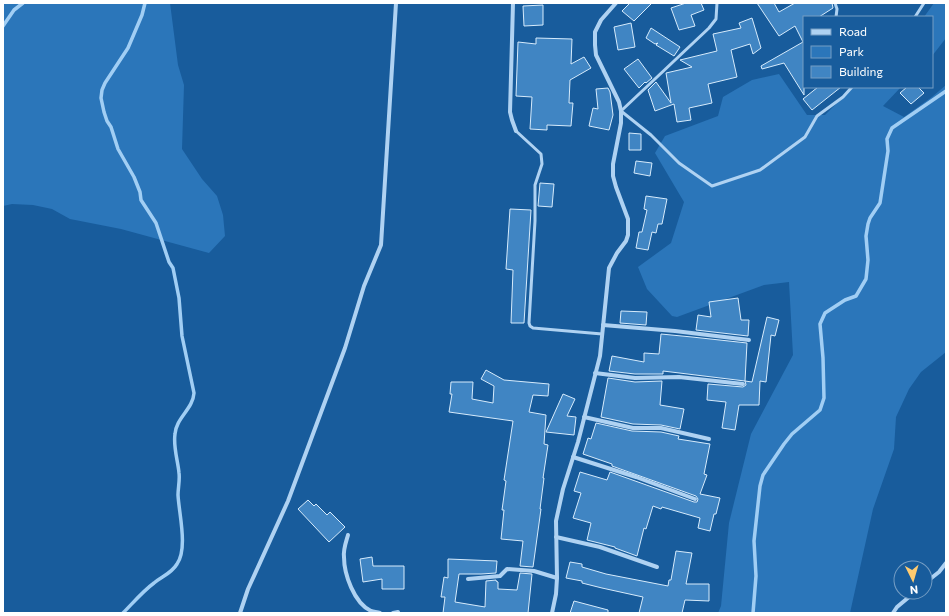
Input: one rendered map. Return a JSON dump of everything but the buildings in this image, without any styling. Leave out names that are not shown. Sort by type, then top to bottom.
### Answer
[{"type":"street","points":[[240,613],[248,589],[288,501],[345,348],[364,286],[381,245],[396,3]]},
{"type":"street","points":[[514,3],[510,112],[516,130]]},
{"type":"street","points":[[552,613],[557,578],[556,521],[563,489],[600,356],[609,268],[617,253],[626,241],[629,228],[628,219],[613,176],[613,164],[621,111],[619,102],[596,56],[594,45],[595,32],[601,20],[616,3]]},
{"type":"street","points":[[603,325],[675,331],[748,340]]},
{"type":"street","points":[[595,373],[635,378],[679,377],[743,384]]},
{"type":"street","points":[[584,417],[632,428],[661,428],[709,439]]},
{"type":"street","points":[[573,457],[636,477],[695,499]]},
{"type":"street","points":[[348,535],[343,555],[344,570],[354,594],[364,606],[371,611],[380,613]]},
{"type":"street","points":[[556,537],[600,547],[657,567]]},
{"type":"street","points":[[933,577],[946,563]]},
{"type":"street","points":[[468,579],[500,576],[507,569],[534,571],[557,578]]},
{"type":"street","points":[[893,613],[897,607],[905,600]]},
{"type":"street","points":[[393,613],[398,613]]},
{"type":"lane","points":[[717,3],[716,19],[709,28],[621,111],[651,135],[679,163],[712,186],[760,170],[805,137],[817,116],[843,97],[851,88]]},
{"type":"lane","points":[[835,3],[838,8],[836,16]]},
{"type":"lane","points":[[916,16],[924,3]]},
{"type":"lane","points":[[516,130],[541,154],[542,164],[535,185],[535,221],[531,267],[530,326],[533,328],[602,334]]},
{"type":"green space","points":[[3,3],[170,3],[178,65],[184,85],[182,149],[202,179],[217,196],[223,215],[225,236],[209,253],[121,229],[70,219],[52,209],[33,205],[12,204],[3,206]]},
{"type":"green space","points":[[934,3],[946,3],[946,38],[933,55],[933,16],[925,16]]},
{"type":"green space","points":[[779,74],[807,115],[825,115],[852,88],[900,88],[883,106],[904,117],[946,85],[946,352],[921,372],[909,389],[896,417],[894,449],[873,509],[850,613],[718,613],[721,606],[729,523],[751,434],[793,355],[789,282],[764,285],[677,317],[672,316],[647,289],[638,267],[671,243],[684,202],[655,153],[665,136],[718,116],[723,97],[752,80]]},
{"type":"waterway","points":[[3,26],[14,10],[23,3]]},
{"type":"waterway","points":[[123,613],[146,590],[172,570],[180,557],[182,549],[182,531],[178,495],[179,476],[175,439],[178,423],[191,404],[194,393],[182,336],[179,298],[173,268],[169,262],[156,223],[141,200],[140,192],[134,177],[118,149],[111,127],[107,121],[101,98],[105,83],[128,48],[142,15],[145,3]]},
{"type":"waterway","points":[[753,613],[756,576],[754,541],[760,486],[763,475],[792,434],[820,410],[824,398],[820,324],[825,313],[845,300],[856,296],[866,279],[868,260],[866,236],[870,218],[880,203],[888,151],[887,139],[892,128],[946,91]]}]
